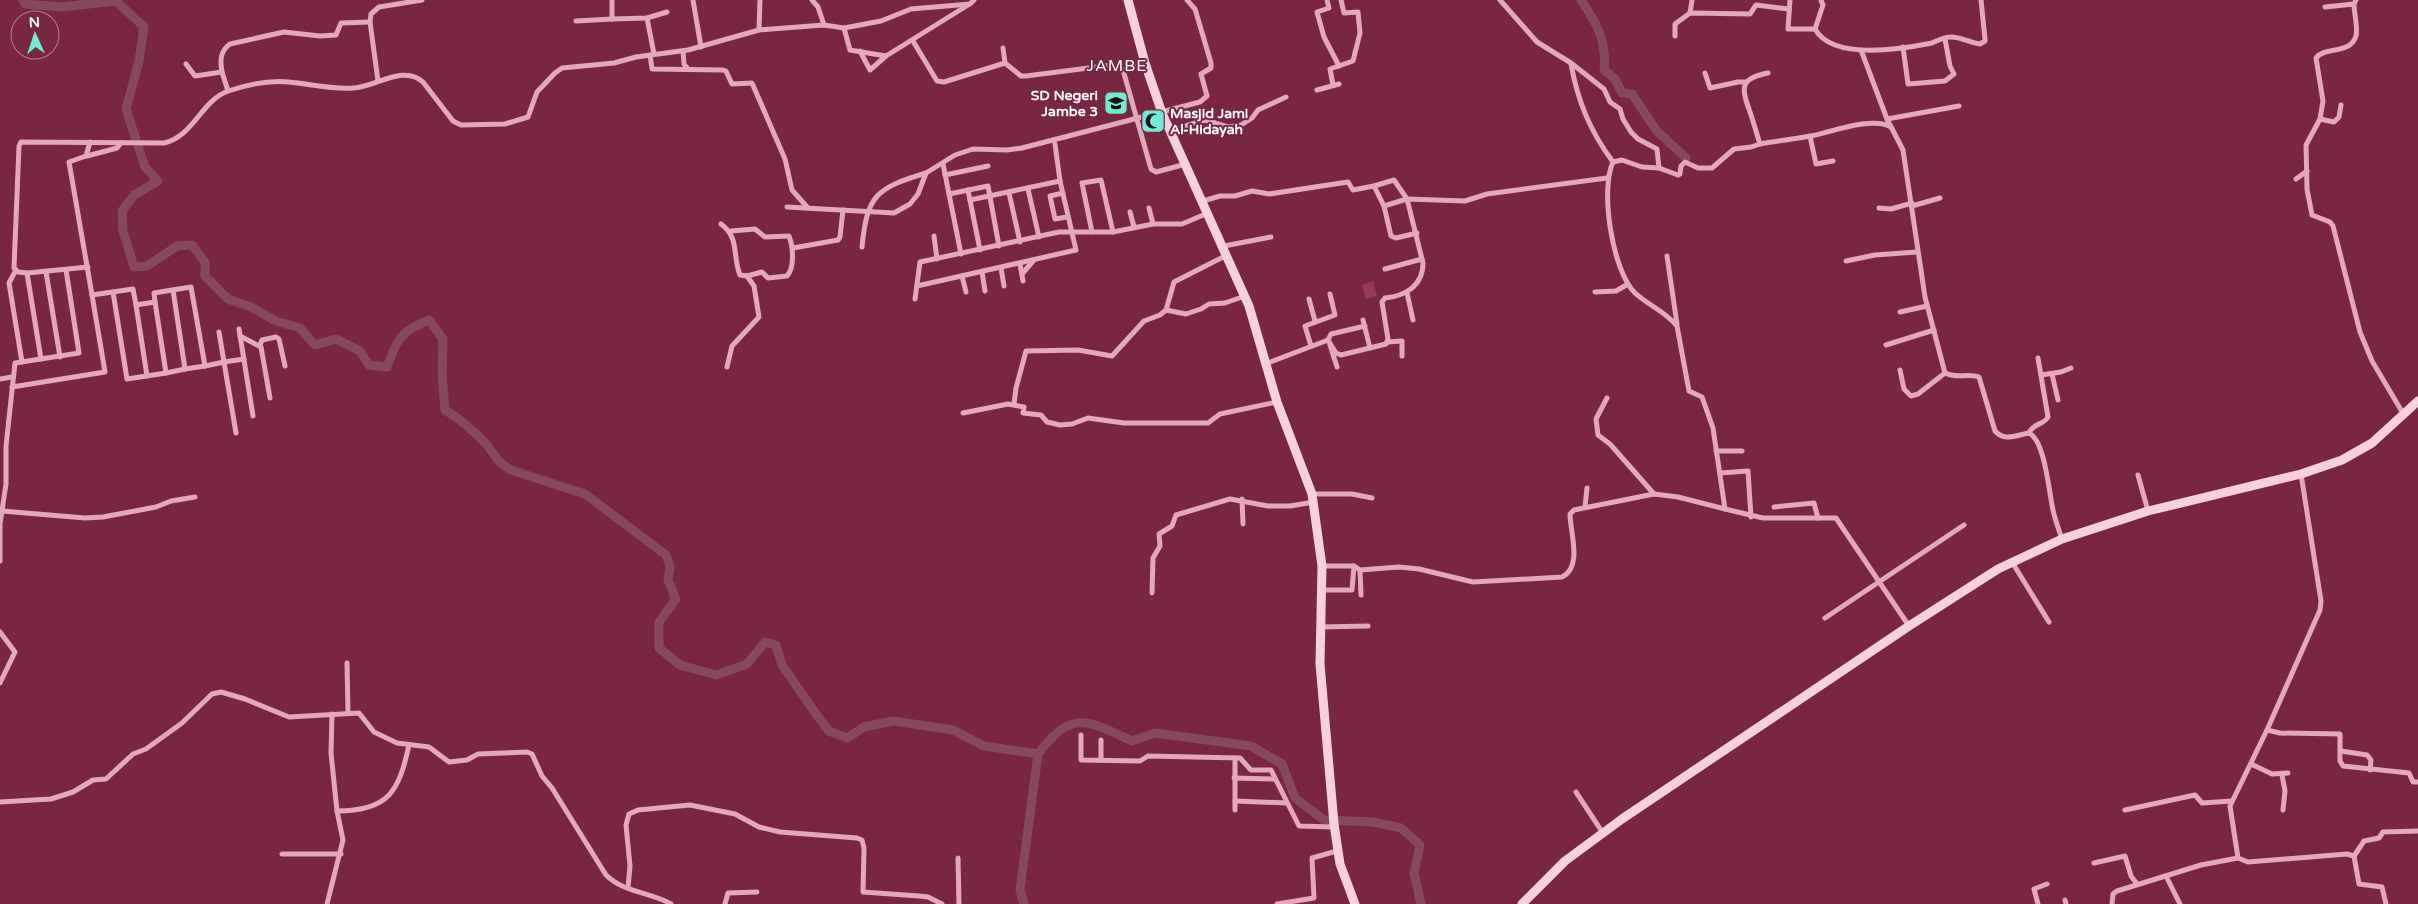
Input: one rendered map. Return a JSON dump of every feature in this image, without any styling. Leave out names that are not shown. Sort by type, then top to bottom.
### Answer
[{"type":"street","points":[[378,81],[370,22],[371,14],[379,7],[422,0]]},
{"type":"street","points":[[612,0],[612,19]]},
{"type":"street","points":[[693,0],[701,47]]},
{"type":"street","points":[[758,30],[760,0]]},
{"type":"street","points":[[812,0],[818,7],[824,25]]},
{"type":"street","points":[[1128,0],[1145,63],[1162,113],[1245,296],[1277,402],[1313,498],[1322,566],[1320,664],[1334,825],[1337,851],[1355,904]]},
{"type":"street","points":[[862,247],[867,212],[875,197],[893,184],[926,173],[963,151],[1022,148],[1200,102],[1207,96],[1201,74],[1211,68],[1211,64],[1195,9],[1187,0]]},
{"type":"street","points":[[1333,0],[1328,0],[1329,8],[1317,12],[1324,37],[1338,66]]},
{"type":"street","points":[[1317,90],[1336,85],[1330,69],[1351,63],[1355,59],[1360,31],[1358,12],[1344,13],[1341,0]]},
{"type":"street","points":[[1500,0],[1537,42],[1571,63],[1604,89],[1608,98],[1618,107],[1625,122],[1638,139],[1657,150],[1659,168]]},
{"type":"street","points":[[1690,13],[1692,0]]},
{"type":"street","points":[[1790,0],[1788,29],[1815,29],[1825,40],[1836,45],[1861,50],[1903,47],[1952,37],[1977,44],[1985,41],[1981,0]]},
{"type":"street","points":[[1815,29],[1823,5],[1821,0]]},
{"type":"street","points":[[22,362],[9,283],[16,270],[14,266],[18,146],[26,140],[121,143],[164,142],[179,138],[211,104],[228,91],[276,82],[350,88],[407,75],[417,77],[453,121],[465,126],[505,124],[528,117],[535,95],[558,70],[683,51],[758,30],[824,25],[844,28],[881,21],[911,9],[972,2]]},
{"type":"street","points":[[860,51],[870,70],[886,56],[913,41],[972,2]]},
{"type":"street","points":[[2325,8],[2355,2],[2356,32],[2353,41],[2344,48],[2320,54],[2316,58],[2323,101],[2320,119],[2306,145],[2310,211],[2312,215],[2330,222],[2334,226],[2360,332],[2372,361],[2404,416]]},
{"type":"street","points":[[1675,36],[1676,24],[1690,13],[1751,14],[1756,5],[1789,9]]},
{"type":"street","points":[[576,21],[648,18],[667,12]]},
{"type":"street","points":[[648,18],[652,69],[723,70],[726,71],[732,84],[752,84],[786,160],[792,190],[808,208]]},
{"type":"street","points":[[228,91],[220,61],[224,50],[230,44],[284,32],[320,36],[336,35],[340,23],[370,22]]},
{"type":"street","points":[[844,28],[848,48],[886,56]]},
{"type":"street","points":[[1903,47],[1908,84],[1945,80],[1954,74],[1950,66],[1945,39]]},
{"type":"street","points":[[913,41],[938,81],[944,82],[1005,63]]},
{"type":"street","points":[[1002,48],[1005,63],[1021,76],[1112,65],[1123,70],[1145,63]]},
{"type":"street","points":[[1861,50],[1887,119],[1904,150],[1917,252],[1927,306],[1945,373],[1949,376],[1974,375],[1979,377],[1995,431],[2000,436],[2007,438],[2029,433],[2035,437],[2042,453],[2054,513],[2062,540]]},
{"type":"street","points":[[683,51],[684,64],[688,69]]},
{"type":"street","points":[[1571,63],[1582,108],[1594,135],[1613,162]]},
{"type":"street","points":[[186,64],[195,76],[222,72]]},
{"type":"street","points":[[1123,70],[1153,172],[1163,172],[1186,164]]},
{"type":"street","points":[[1705,73],[1710,88],[1745,82],[1768,73]]},
{"type":"street","points":[[1745,82],[1742,93],[1760,144]]},
{"type":"street","points":[[1169,130],[1205,120],[1228,127],[1241,125],[1252,118],[1258,110],[1286,97]]},
{"type":"street","points":[[2320,119],[2334,122],[2338,117],[2341,105]]},
{"type":"street","points":[[1887,119],[1959,106]]},
{"type":"street","points":[[1613,162],[1622,160],[1642,167],[1659,168],[1678,175],[1680,174],[1681,166],[1686,162],[1698,168],[1718,166],[1734,149],[1868,124],[1880,123],[1892,127]]},
{"type":"street","points":[[1810,136],[1816,164],[1833,161]]},
{"type":"street","points":[[86,156],[90,142]]},
{"type":"street","points":[[12,387],[105,372],[69,162],[117,148],[121,143]]},
{"type":"street","points":[[917,286],[1076,250],[1062,193],[1054,144]]},
{"type":"street","points":[[1613,162],[1607,178],[1614,252],[1628,284],[1634,292],[1677,326]]},
{"type":"street","points":[[943,164],[961,254]]},
{"type":"street","points":[[945,175],[988,166]]},
{"type":"street","points":[[2296,180],[2307,171]]},
{"type":"street","points":[[787,207],[797,206],[800,210],[808,208],[894,213],[910,204],[918,194],[926,173]]},
{"type":"street","points":[[1384,206],[1407,199],[1464,201],[1486,194],[1607,178]]},
{"type":"street","points":[[1092,232],[1082,183],[1101,180],[1112,232]]},
{"type":"street","points":[[1203,201],[1220,196],[1234,196],[1255,191],[1269,194],[1346,182],[1350,183],[1355,191],[1394,180],[1407,199],[1424,267],[1416,285],[1406,292],[1385,298],[1382,302],[1388,342]]},
{"type":"street","points":[[970,200],[1060,181]]},
{"type":"street","points":[[949,194],[988,186],[999,246]]},
{"type":"street","points":[[1374,186],[1384,206],[1391,236],[1396,238],[1417,233]]},
{"type":"street","points":[[1028,189],[1039,237]]},
{"type":"street","points":[[968,190],[980,250]]},
{"type":"street","points":[[1009,193],[1020,242]]},
{"type":"street","points":[[1062,193],[1050,196],[1055,219],[1067,217]]},
{"type":"street","points":[[1879,208],[1895,208],[1940,198]]},
{"type":"street","points":[[1149,208],[1153,224]]},
{"type":"street","points":[[793,248],[838,240],[843,210]]},
{"type":"street","points":[[1130,212],[1134,228]]},
{"type":"street","points":[[915,299],[920,262],[1070,231],[1112,232],[1153,224],[1182,224],[1209,213]]},
{"type":"street","points":[[722,224],[731,231],[756,229],[765,237],[788,235],[793,248],[791,269],[788,276],[768,278],[762,272],[747,276],[742,276],[738,273],[731,231]]},
{"type":"street","points":[[934,236],[937,259]]},
{"type":"street","points":[[1014,404],[1021,364],[1026,351],[1078,350],[1112,356],[1144,321],[1160,315],[1166,310],[1174,282],[1225,250],[1270,237]]},
{"type":"street","points":[[1846,261],[1875,255],[1917,252]]},
{"type":"street","points":[[1667,256],[1686,381],[1691,393],[1703,399],[1713,428],[1724,509]]},
{"type":"street","points":[[1385,268],[1422,259]]},
{"type":"street","points":[[1022,274],[1034,260]]},
{"type":"street","points":[[1020,264],[1023,281]]},
{"type":"street","points":[[16,270],[26,273],[88,267]]},
{"type":"street","points":[[1000,268],[1004,286]]},
{"type":"street","points":[[0,561],[2,511],[6,484],[3,447],[15,363],[79,353],[66,270]]},
{"type":"street","points":[[46,272],[60,356]]},
{"type":"street","points":[[982,272],[985,291]]},
{"type":"street","points":[[26,273],[41,359]]},
{"type":"street","points":[[727,367],[732,346],[759,317],[754,286],[747,276]]},
{"type":"street","points":[[962,276],[966,292]]},
{"type":"street","points":[[1595,292],[1616,291],[1628,284]]},
{"type":"street","points":[[166,373],[154,293],[191,287],[205,366]]},
{"type":"street","points":[[92,295],[133,289],[147,376]]},
{"type":"street","points":[[173,290],[185,370]]},
{"type":"street","points":[[113,292],[127,379],[244,359]]},
{"type":"street","points":[[1406,292],[1413,320]]},
{"type":"street","points":[[1311,346],[1305,326],[1335,314],[1330,294]]},
{"type":"street","points":[[1166,310],[1186,314],[1198,311],[1209,304],[1225,303],[1245,296]]},
{"type":"street","points":[[1309,299],[1315,321]]},
{"type":"street","points":[[136,305],[155,302]]},
{"type":"street","points":[[1900,312],[1927,306]]},
{"type":"street","points":[[1265,364],[1328,340],[1332,334],[1364,323],[1370,348]]},
{"type":"street","points":[[239,329],[253,416]]},
{"type":"street","points":[[1886,345],[1934,330]]},
{"type":"street","points":[[219,332],[236,434]]},
{"type":"street","points":[[240,336],[260,345]]},
{"type":"street","points":[[270,398],[260,345],[262,340],[276,337],[279,339],[285,366]]},
{"type":"street","points":[[1328,340],[1336,353],[1341,354],[1402,340],[1402,356]]},
{"type":"street","points":[[1328,340],[1337,367]]},
{"type":"street","points":[[2029,433],[2033,426],[2046,421],[2048,417],[2038,358]]},
{"type":"street","points":[[2041,375],[2052,374],[2071,368]]},
{"type":"street","points":[[1900,370],[1904,389],[1910,396],[1918,394],[1945,373]]},
{"type":"street","points":[[2052,374],[2058,400]]},
{"type":"street","points":[[0,379],[12,377]]},
{"type":"street","points":[[1608,398],[1596,419],[1598,434],[1610,444],[1654,494]]},
{"type":"street","points":[[1522,904],[1565,861],[1603,833],[1909,626],[2012,561],[2062,540],[2148,511],[2301,474],[2342,460],[2372,443],[2404,416],[2418,401]]},
{"type":"street","points":[[963,414],[998,405],[1014,404],[1024,407],[1023,413],[1041,415],[1048,422],[1060,425],[1072,424],[1088,418],[1124,423],[1208,423],[1220,414],[1277,402]]},
{"type":"street","points":[[1716,451],[1742,451]]},
{"type":"street","points":[[1720,473],[1748,471],[1751,516]]},
{"type":"street","points":[[2238,858],[2229,811],[2232,801],[2267,730],[2320,610],[2321,601],[2309,515],[2301,474]]},
{"type":"street","points":[[2138,476],[2148,511]]},
{"type":"street","points":[[1585,507],[1587,488]]},
{"type":"street","points":[[1152,593],[1153,558],[1160,546],[1159,534],[1172,526],[1175,516],[1230,499],[1242,499],[1268,506],[1290,506],[1313,498],[1352,494],[1372,498]]},
{"type":"street","points":[[1322,566],[1354,566],[1360,570],[1399,567],[1418,569],[1474,582],[1562,577],[1570,571],[1573,560],[1570,514],[1574,510],[1654,494],[1678,497],[1751,516],[1839,520],[1909,626]]},
{"type":"street","points":[[2,511],[85,518],[103,517],[195,497]]},
{"type":"street","points":[[1242,499],[1242,524]]},
{"type":"street","points":[[1774,507],[1814,503],[1818,518]]},
{"type":"street","points":[[1825,618],[1964,525]]},
{"type":"street","points":[[2012,561],[2049,622]]},
{"type":"street","points":[[1321,590],[1352,590],[1354,566]]},
{"type":"street","points":[[1360,570],[1360,595]]},
{"type":"street","points":[[1320,627],[1368,626]]},
{"type":"street","points":[[0,632],[15,652],[0,682]]},
{"type":"street","points":[[347,662],[348,712]]},
{"type":"street","points":[[0,802],[51,799],[73,792],[93,780],[106,779],[133,754],[146,749],[182,723],[212,694],[222,692],[246,699],[289,717],[348,712],[359,713],[374,732],[397,743],[430,747],[448,762],[467,760],[478,754],[527,752],[532,754],[542,776],[552,788],[606,875],[612,881],[671,904]]},
{"type":"street","points":[[326,904],[341,854],[343,840],[337,811],[331,753],[332,714]]},
{"type":"street","points":[[2267,730],[2280,733],[2340,734],[2343,766],[2411,774],[2413,781],[2418,782]]},
{"type":"street","points":[[1081,735],[1081,760],[1140,760],[1148,756],[1240,758],[1250,770],[1271,770],[1299,826],[1334,825]]},
{"type":"street","points":[[1101,740],[1101,760]]},
{"type":"street","points":[[337,811],[351,811],[388,799],[403,775],[410,745]]},
{"type":"street","points":[[2341,751],[2367,755],[2371,760],[2370,770]]},
{"type":"street","points":[[1235,758],[1235,810]]},
{"type":"street","points":[[2251,764],[2269,773],[2282,775],[2288,773]]},
{"type":"street","points":[[2282,775],[2285,792],[2283,810]]},
{"type":"street","points":[[1234,778],[1275,779]]},
{"type":"street","points":[[1576,792],[1603,833]]},
{"type":"street","points":[[2125,810],[2195,795],[2202,803],[2232,801]]},
{"type":"street","points":[[1235,801],[1287,803]]},
{"type":"street","points":[[628,888],[630,866],[626,825],[629,814],[632,810],[690,805],[735,814],[759,827],[780,832],[858,838],[862,840],[864,848],[863,892],[920,896],[942,904]]},
{"type":"street","points":[[2386,904],[2382,887],[2359,884],[2354,856],[2364,841],[2379,838],[2383,832],[2418,831]]},
{"type":"street","points":[[1277,904],[1314,898],[1312,858],[1337,851]]},
{"type":"street","points":[[282,854],[341,854]]},
{"type":"street","points":[[2112,904],[2114,892],[2201,865],[2238,858],[2248,862],[2347,854],[2354,856]]},
{"type":"street","points":[[2094,864],[2125,856],[2130,872],[2137,884]]},
{"type":"street","points":[[958,858],[959,904]]},
{"type":"street","points":[[2166,876],[2180,904]]},
{"type":"street","points":[[2038,904],[2034,888],[2047,884]]},
{"type":"street","points":[[725,904],[728,893],[757,892]]},
{"type":"shaded area","points":[[1373,281],[1377,296],[1366,299],[1362,285]]},
{"type":"waterway","points":[[23,0],[25,4],[61,7],[116,1],[144,27],[139,61],[126,109],[145,167],[158,181],[134,195],[122,211],[123,231],[134,267],[147,266],[177,246],[192,245],[205,262],[205,276],[228,299],[251,307],[276,321],[300,328],[315,345],[336,339],[360,351],[369,365],[387,367],[401,337],[412,328],[429,320],[443,339],[442,374],[445,410],[472,430],[507,468],[585,494],[666,555],[670,566],[668,580],[676,599],[659,622],[659,648],[680,665],[716,675],[747,664],[765,642],[776,645],[782,665],[829,731],[847,738],[864,727],[893,721],[953,730],[984,746],[1038,754]]},
{"type":"waterway","points":[[1581,0],[1600,33],[1604,50],[1604,70],[1615,79],[1622,93],[1632,94],[1656,130],[1686,158]]},
{"type":"waterway","points":[[1024,904],[1020,890],[1038,754],[1061,730],[1081,723],[1103,728],[1132,741],[1155,733],[1251,746],[1282,764],[1295,798],[1324,820],[1373,822],[1401,828],[1420,845],[1414,873],[1421,904]]},
{"type":"place","name":"SD Negeri Jambe 3","points":[[1116,103]]},
{"type":"place","name":"Masjid Jami Al-Hidayah","points":[[1153,121]]},
{"type":"district","name":"JAMBE","points":[[1117,66]]}]
